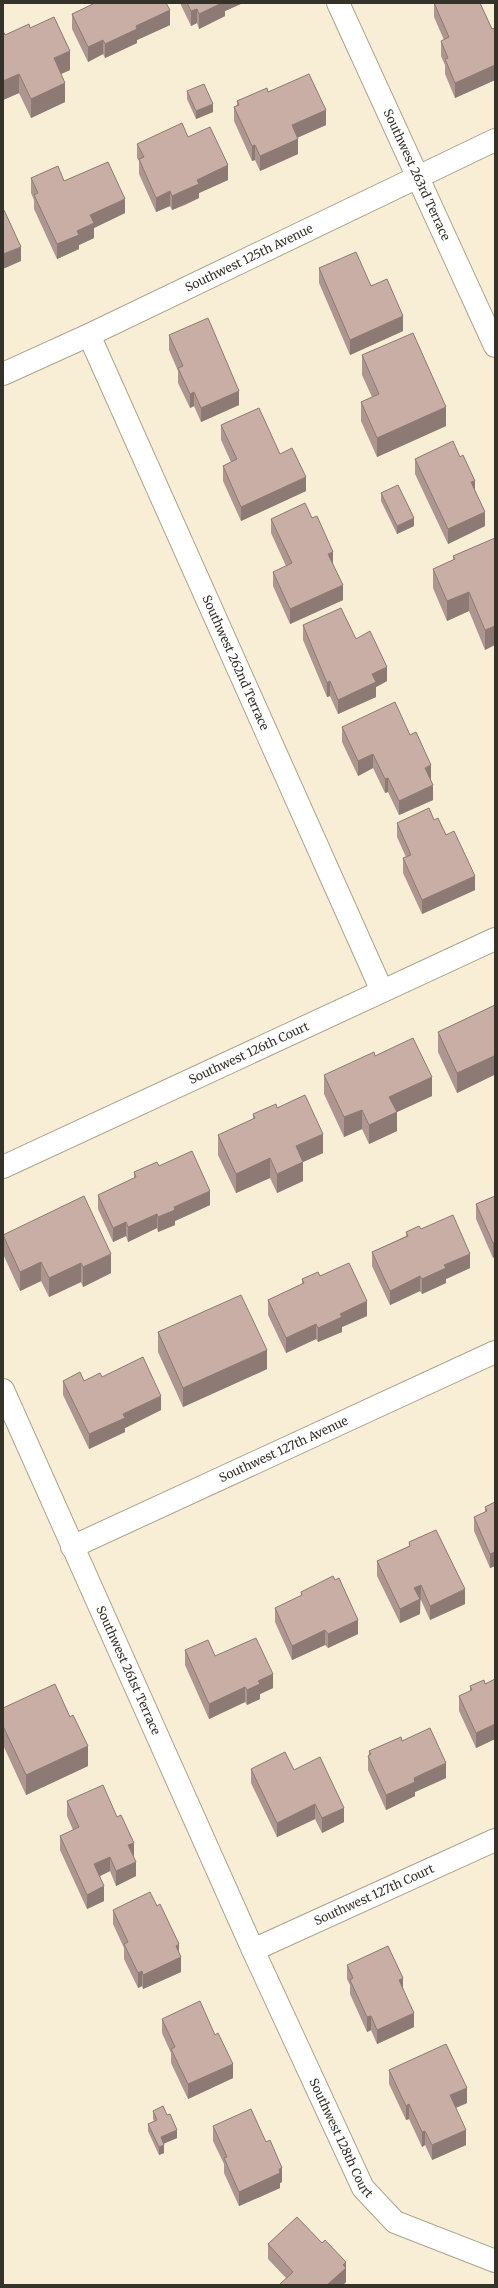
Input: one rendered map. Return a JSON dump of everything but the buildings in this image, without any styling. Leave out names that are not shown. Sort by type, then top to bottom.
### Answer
[{"type":"street","name":"Southwest 263rd Terrace","points":[[338,3],[419,176],[495,346]]},
{"type":"street","name":"Southwest 125th Avenue","points":[[3,374],[89,335],[495,140]]},
{"type":"street","name":"Southwest 262nd Terrace","points":[[89,335],[382,991]]},
{"type":"street","name":"Southwest 126th Court","points":[[3,1167],[495,939]]},
{"type":"street","name":"Southwest 127th Avenue","points":[[72,1547],[495,1352]]},
{"type":"street","name":"Southwest 261st Terrace","points":[[3,1390],[253,1950]]},
{"type":"street","name":"Southwest 127th Court","points":[[253,1950],[495,1840]]},
{"type":"street","name":"Southwest 128th Court","points":[[253,1950],[363,2188],[395,2222],[495,2261]]}]
